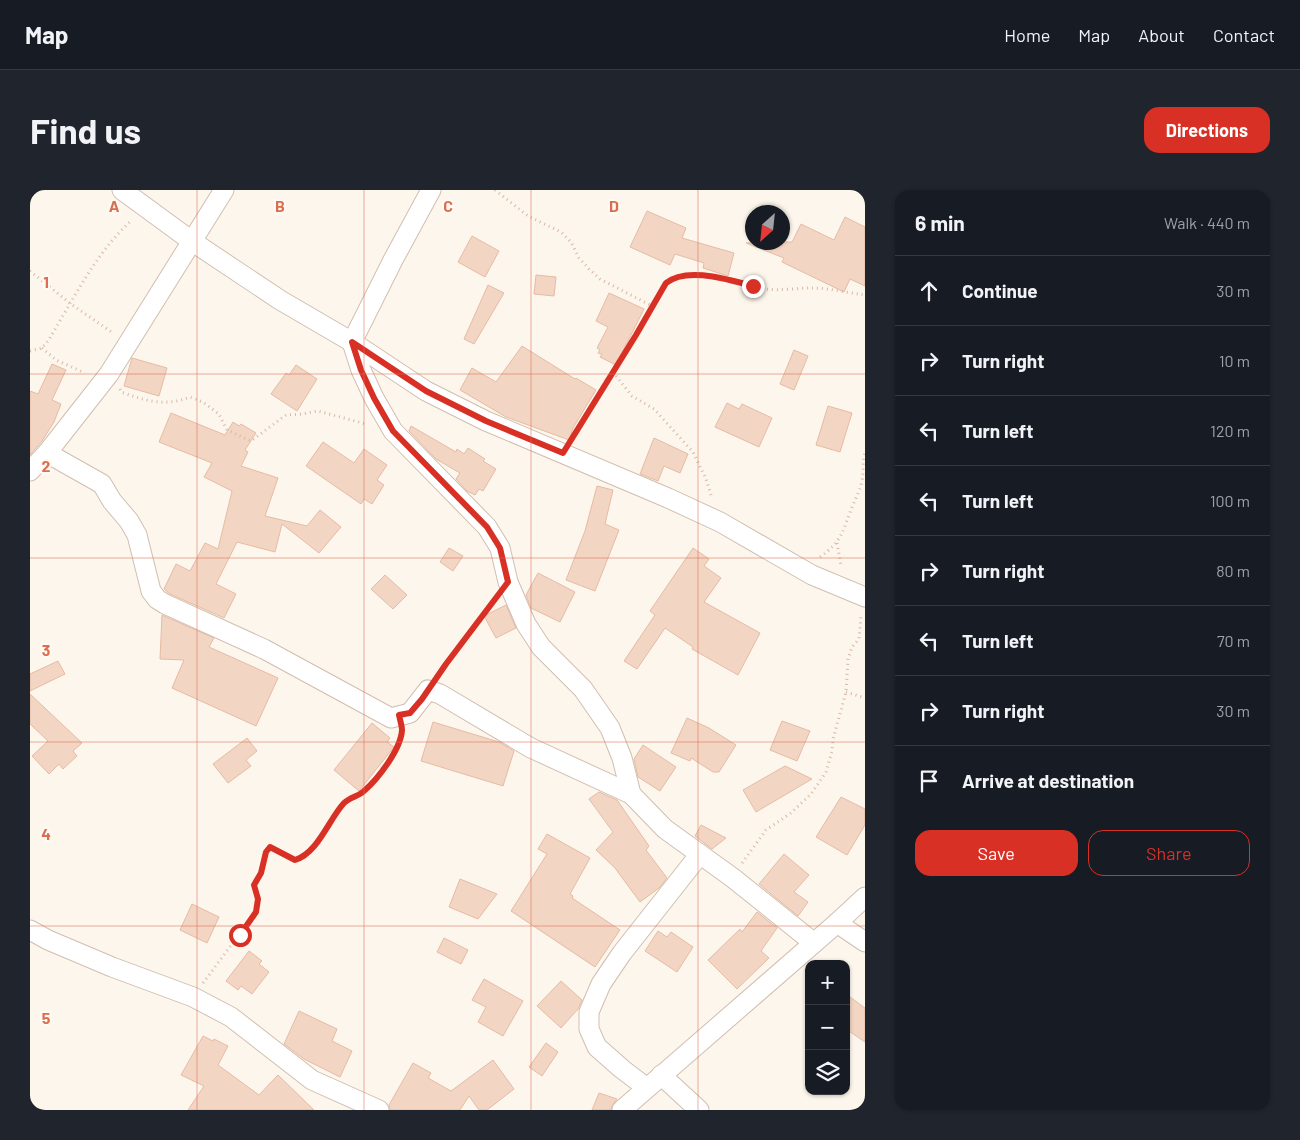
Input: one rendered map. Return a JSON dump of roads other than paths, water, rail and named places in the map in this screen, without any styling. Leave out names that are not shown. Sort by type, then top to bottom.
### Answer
[{"type":"street","points":[[122,190],[193,242],[280,300],[352,342],[426,391],[486,421],[720,522],[812,576],[863,595]]},
{"type":"street","points":[[30,471],[47,453],[106,378],[224,190]]},
{"type":"street","points":[[431,190],[352,342],[361,370],[393,431],[487,527],[500,548],[508,582],[526,624],[541,647],[583,689],[610,728],[622,758],[631,794]]},
{"type":"street","points":[[47,453],[102,484],[112,502],[129,521],[137,535],[151,592],[157,599],[264,649],[391,718],[410,713],[428,690],[440,694],[531,748],[631,794],[665,829],[733,878],[814,943]]},
{"type":"street","points":[[699,1110],[654,1081],[622,1069],[597,1046],[589,1029],[589,1012],[601,984],[622,953],[700,854]]},
{"type":"street","points":[[622,1110],[706,1039],[865,897]]},
{"type":"street","points":[[837,924],[865,942]]},
{"type":"street","points":[[30,930],[48,940],[112,967],[193,997],[231,1017],[312,1080],[379,1110]]}]
